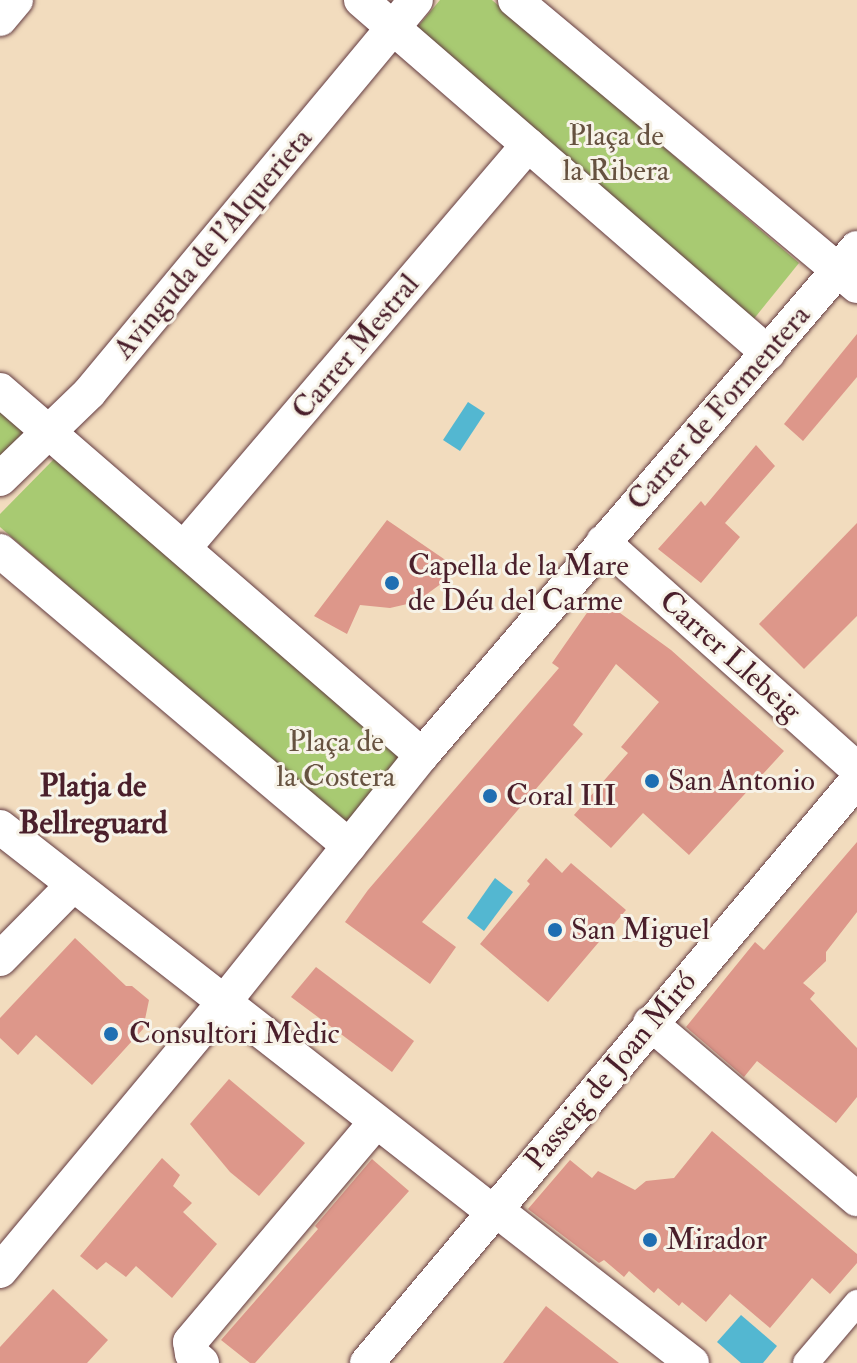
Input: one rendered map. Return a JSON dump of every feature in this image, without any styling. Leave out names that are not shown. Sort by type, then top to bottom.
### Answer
[{"type":"street","points":[[0,19],[16,0]]},
{"type":"street","points":[[361,0],[768,353]]},
{"type":"street","name":"Avinguda de l’Alquerieta","points":[[0,479],[89,393],[416,0]]},
{"type":"street","points":[[515,0],[851,268]]},
{"type":"street","name":"Carrer Mestral","points":[[184,548],[528,145]]},
{"type":"street","name":"Carrer de Formentera","points":[[0,1271],[224,1002],[422,755],[768,353],[851,268]]},
{"type":"street","points":[[0,390],[422,755]]},
{"type":"street","name":"Carrer Llebeig","points":[[603,542],[857,769]]},
{"type":"street","points":[[0,551],[349,846]]},
{"type":"street","name":"Passeig de Joan Miró","points":[[367,1363],[857,780]]},
{"type":"street","points":[[0,827],[376,1122],[692,1363]]},
{"type":"street","points":[[0,959],[73,885]]},
{"type":"street","points":[[650,1023],[857,1199]]},
{"type":"street","points":[[202,1363],[192,1354],[190,1342],[376,1122]]},
{"type":"street","points":[[806,1363],[857,1303]]},
{"type":"green space","name":"Plaça de la Ribera","points":[[440,0],[492,0],[799,263],[753,320],[415,30]]},
{"type":"green space","points":[[0,410],[26,432],[0,457]]},
{"type":"green space","name":"Plaça de la Costera","points":[[54,459],[401,757],[345,826],[0,527],[0,514]]},
{"type":"water","points":[[468,402],[485,413],[460,451],[443,440]]},
{"type":"water","points":[[495,878],[513,892],[484,931],[467,918]]},
{"type":"water","points":[[741,1315],[777,1346],[763,1363],[741,1363],[717,1342]]},
{"type":"building","points":[[857,334],[857,377],[803,441],[784,424]]},
{"type":"building","points":[[756,445],[775,466],[725,523],[740,537],[701,583],[658,549],[701,501],[705,506]]},
{"type":"building","name":"Capella de la Mare de Déu del Carme","points":[[387,520],[460,570],[416,602],[390,608],[360,605],[347,634],[314,616]]},
{"type":"building","points":[[857,523],[857,616],[804,669],[759,624]]},
{"type":"building","points":[[598,597],[671,650],[784,751],[689,855],[643,813],[611,848],[574,815],[628,753],[621,747],[659,702],[616,664],[573,725],[583,734],[422,922],[456,947],[430,984],[345,922],[368,890],[559,668],[552,663]]},
{"type":"building","points":[[857,842],[857,912],[826,952],[826,961],[803,983],[815,993],[810,999],[857,1048],[857,1097],[836,1123],[757,1061],[744,1077],[686,1027],[755,942],[764,950]]},
{"type":"building","name":"San Miguel","points":[[546,858],[562,873],[571,863],[626,910],[548,1002],[480,944],[530,884],[527,881]]},
{"type":"building","points":[[75,938],[126,986],[132,986],[149,1000],[143,1029],[92,1085],[36,1035],[18,1055],[0,1038],[0,1018]]},
{"type":"building","points":[[316,967],[414,1041],[392,1072],[291,997]]},
{"type":"building","points":[[229,1079],[305,1143],[259,1196],[230,1172],[190,1124]]},
{"type":"building","name":"Mirador","points":[[712,1131],[857,1254],[857,1263],[830,1294],[812,1278],[770,1328],[730,1294],[706,1322],[682,1302],[679,1306],[658,1288],[654,1293],[629,1271],[624,1277],[604,1260],[599,1263],[528,1209],[570,1160],[592,1178],[598,1171],[635,1190],[646,1181],[674,1178]]},
{"type":"building","points":[[162,1158],[180,1175],[173,1186],[192,1203],[183,1212],[217,1244],[172,1298],[136,1266],[126,1277],[106,1262],[97,1270],[80,1256]]},
{"type":"building","points":[[372,1159],[409,1191],[255,1363],[250,1363],[221,1340],[318,1229],[315,1226]]},
{"type":"building","points":[[53,1289],[108,1340],[87,1363],[0,1363],[0,1347]]},
{"type":"building","points":[[546,1306],[619,1363],[503,1363]]},
{"type":"place","name":"Capella de la Mare de Déu del Carme","points":[[392,583]]},
{"type":"place","name":"San Antonio","points":[[652,781]]},
{"type":"place","name":"Coral III","points":[[490,796]]},
{"type":"place","name":"San Miguel","points":[[555,930]]},
{"type":"place","name":"Consultori Mèdic","points":[[111,1034]]},
{"type":"place","name":"Mirador","points":[[650,1240]]},
{"type":"district","name":"Platja de Bellreguard","points":[[93,806]]}]
